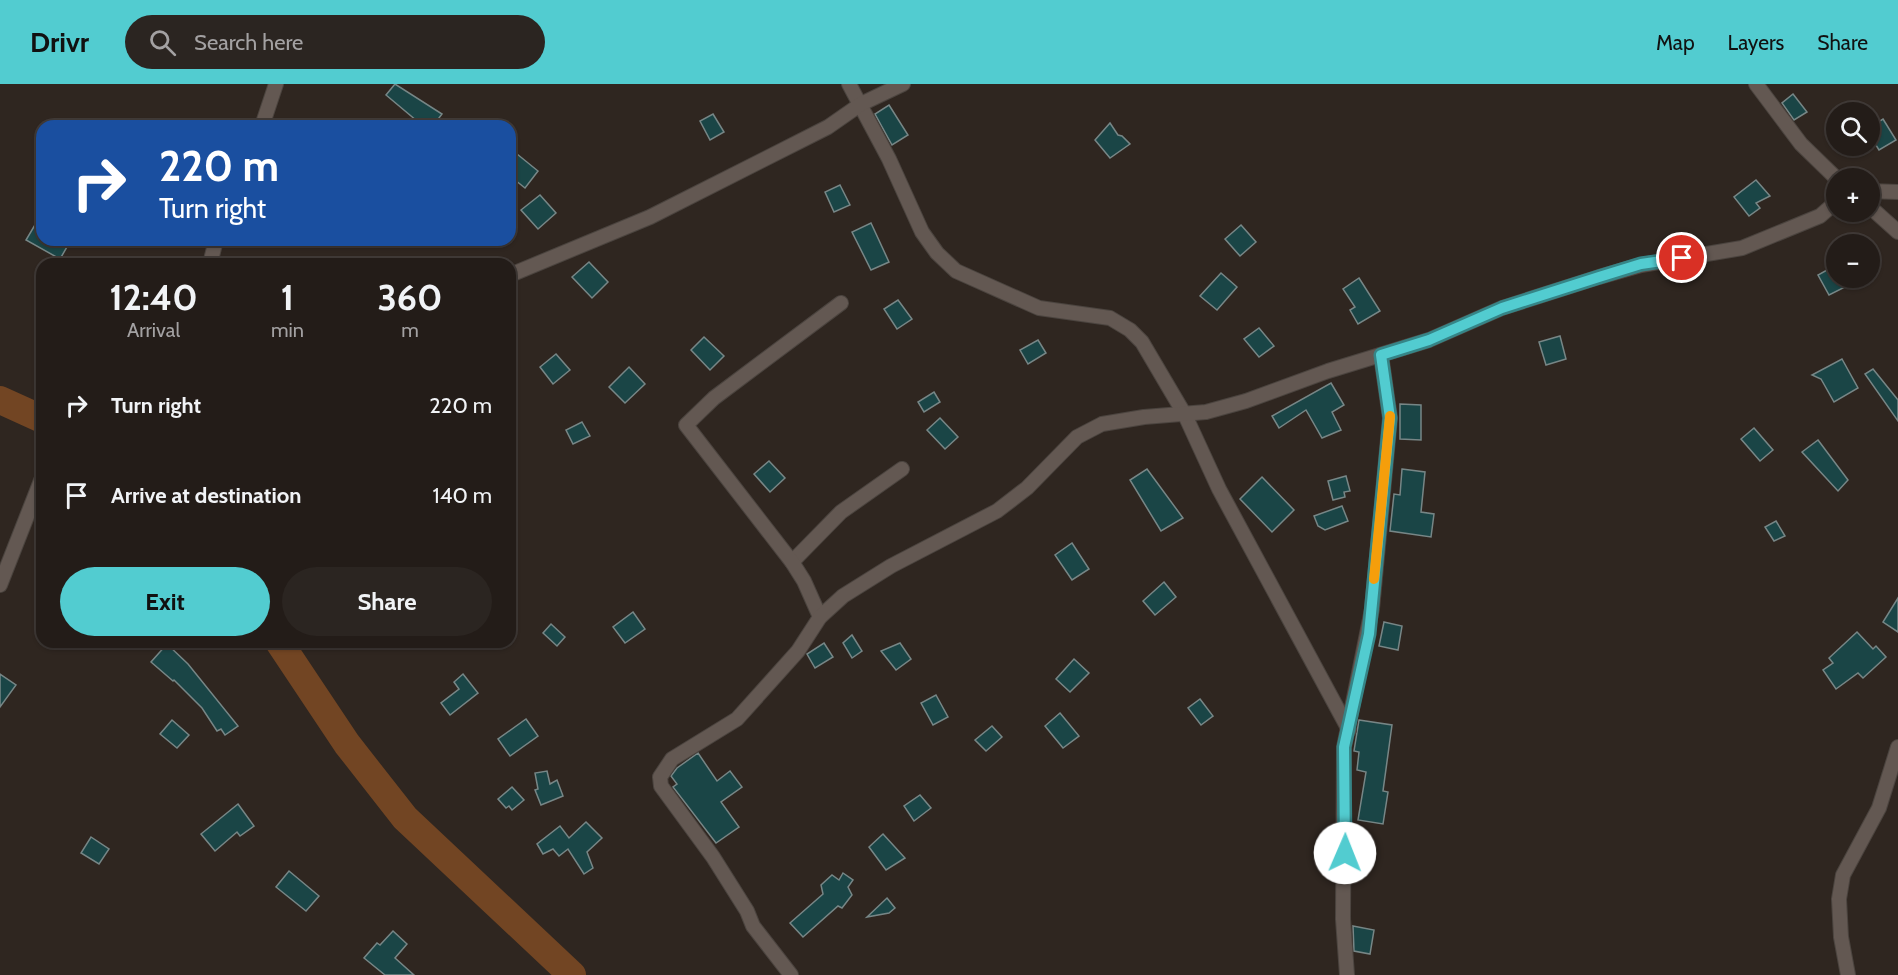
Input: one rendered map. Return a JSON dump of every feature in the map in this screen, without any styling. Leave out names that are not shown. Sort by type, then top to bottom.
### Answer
[{"type":"street","points":[[263,120],[276,84]]},
{"type":"street","points":[[849,84],[861,104],[922,232],[936,253],[956,271],[1039,308],[1110,318],[1130,330],[1153,358],[1185,415],[1219,489],[1349,730]]},
{"type":"street","points":[[516,273],[650,217],[828,127],[861,104],[903,84]]},
{"type":"street","points":[[1756,84],[1801,144],[1826,168]]},
{"type":"street","points":[[1880,191],[1898,192]]},
{"type":"street","points":[[791,975],[753,926],[747,911],[713,857],[661,786],[660,777],[672,759],[737,719],[798,651],[820,617],[843,596],[891,566],[997,511],[1027,488],[1077,437],[1102,424],[1144,417],[1206,412],[1246,401],[1429,340],[1502,308],[1641,264],[1742,248],[1820,216],[1826,211]]},
{"type":"street","points":[[1880,216],[1898,232]]},
{"type":"street","points":[[820,617],[804,581],[792,562],[686,425],[714,398],[841,303]]},
{"type":"street","points":[[1347,975],[1343,919],[1344,747],[1369,634],[1390,418],[1381,355]]},
{"type":"street","points":[[792,562],[841,512],[902,469]]},
{"type":"street","points":[[0,585],[36,493]]},
{"type":"street","points":[[1848,975],[1841,937],[1839,899],[1843,875],[1879,808],[1898,747]]},
{"type":"building","points":[[395,84],[442,114],[438,120],[416,120],[386,95]]},
{"type":"building","points":[[1793,94],[1807,112],[1794,120],[1782,103]]},
{"type":"building","points":[[889,105],[908,135],[892,145],[875,114]]},
{"type":"building","points":[[713,114],[724,132],[710,140],[700,121]]},
{"type":"building","points":[[1883,119],[1896,140],[1880,149],[1880,121]]},
{"type":"building","points":[[1110,123],[1118,135],[1130,144],[1110,158],[1095,140]]},
{"type":"building","points":[[516,155],[538,171],[525,188],[516,181]]},
{"type":"building","points":[[1756,180],[1770,196],[1756,203],[1760,208],[1749,216],[1734,197]]},
{"type":"building","points":[[840,185],[850,205],[834,212],[825,192]]},
{"type":"building","points":[[540,195],[556,213],[538,229],[521,210]]},
{"type":"building","points":[[36,223],[36,246],[26,240]]},
{"type":"building","points":[[871,223],[889,262],[871,270],[852,232]]},
{"type":"building","points":[[1241,225],[1256,242],[1240,256],[1225,239]]},
{"type":"building","points":[[37,246],[68,246],[61,258]]},
{"type":"building","points":[[589,262],[608,282],[592,298],[572,277]]},
{"type":"building","points":[[1826,271],[1826,288],[1843,288],[1829,295],[1818,275]]},
{"type":"building","points":[[1221,273],[1237,287],[1217,310],[1200,296]]},
{"type":"building","points":[[1359,278],[1380,311],[1358,324],[1350,310],[1355,307],[1343,289]]},
{"type":"building","points":[[898,300],[912,319],[897,329],[884,309]]},
{"type":"building","points":[[1259,328],[1274,346],[1259,357],[1244,339]]},
{"type":"building","points":[[1560,336],[1566,359],[1546,365],[1539,342]]},
{"type":"building","points":[[704,337],[724,356],[710,370],[691,350]]},
{"type":"building","points":[[1038,340],[1046,353],[1028,364],[1020,350]]},
{"type":"building","points":[[556,354],[570,370],[553,384],[540,367]]},
{"type":"building","points":[[1842,359],[1858,388],[1834,402],[1821,379],[1812,375]]},
{"type":"building","points":[[629,367],[645,384],[625,403],[609,387]]},
{"type":"building","points":[[1873,369],[1898,400],[1898,421],[1865,374]]},
{"type":"building","points":[[1331,383],[1344,405],[1332,412],[1341,430],[1322,438],[1306,410],[1279,428],[1272,416]]},
{"type":"building","points":[[934,392],[940,402],[924,412],[918,402]]},
{"type":"building","points":[[1400,404],[1421,405],[1421,440],[1400,439]]},
{"type":"building","points":[[940,418],[958,437],[945,449],[927,430]]},
{"type":"building","points":[[582,422],[590,436],[573,444],[566,430]]},
{"type":"building","points":[[1754,428],[1773,450],[1760,461],[1741,439]]},
{"type":"building","points":[[1818,440],[1848,480],[1838,491],[1802,452]]},
{"type":"building","points":[[769,461],[785,478],[770,492],[754,474]]},
{"type":"building","points":[[1147,469],[1183,518],[1161,531],[1130,480]]},
{"type":"building","points":[[1402,469],[1425,472],[1421,512],[1434,514],[1431,537],[1390,531],[1394,494],[1400,495]]},
{"type":"building","points":[[1346,476],[1350,491],[1344,492],[1345,497],[1333,500],[1328,481]]},
{"type":"building","points":[[1262,477],[1294,510],[1272,532],[1240,499]]},
{"type":"building","points":[[1342,506],[1348,521],[1325,530],[1318,526],[1314,516]]},
{"type":"building","points":[[1776,521],[1785,536],[1774,541],[1765,527]]},
{"type":"building","points":[[1072,543],[1089,569],[1072,580],[1055,555]]},
{"type":"building","points":[[1164,582],[1176,597],[1155,615],[1143,601]]},
{"type":"building","points":[[1898,598],[1898,632],[1883,622]]},
{"type":"building","points":[[633,612],[645,629],[625,643],[613,627]]},
{"type":"building","points":[[1384,622],[1402,626],[1398,650],[1379,646]]},
{"type":"building","points":[[551,624],[565,637],[557,646],[543,633]]},
{"type":"building","points":[[1857,632],[1873,649],[1876,646],[1886,657],[1863,678],[1858,673],[1836,689],[1823,670],[1833,663],[1829,658]]},
{"type":"building","points":[[852,635],[862,651],[852,658],[843,643]]},
{"type":"building","points":[[824,643],[833,657],[815,668],[807,654]]},
{"type":"building","points":[[900,643],[911,659],[896,670],[881,651]]},
{"type":"building","points":[[163,648],[171,648],[188,664],[238,726],[225,735],[221,729],[217,731],[202,708],[174,680],[151,662]]},
{"type":"building","points":[[1074,659],[1089,673],[1070,692],[1056,679]]},
{"type":"building","points":[[0,674],[16,685],[0,707]]},
{"type":"building","points":[[463,674],[478,693],[450,715],[441,703],[459,689],[454,682]]},
{"type":"building","points":[[936,695],[948,717],[933,725],[921,703]]},
{"type":"building","points":[[1200,699],[1213,716],[1201,725],[1188,708]]},
{"type":"building","points":[[1060,713],[1079,736],[1063,748],[1045,726]]},
{"type":"building","points":[[526,719],[538,736],[510,756],[498,739]]},
{"type":"building","points":[[172,720],[189,735],[177,748],[160,734]]},
{"type":"building","points":[[1359,720],[1392,725],[1383,791],[1388,792],[1383,824],[1358,820],[1366,772],[1357,770],[1359,752],[1354,751]]},
{"type":"building","points":[[992,726],[1002,737],[986,751],[975,740]]},
{"type":"building","points":[[698,753],[717,781],[730,771],[742,787],[721,802],[739,827],[716,843],[673,787],[677,784],[671,776],[677,768]]},
{"type":"building","points":[[547,771],[550,784],[557,780],[563,796],[541,805],[535,790],[538,789],[535,773]]},
{"type":"building","points":[[512,787],[524,800],[512,810],[509,806],[506,808],[498,799]]},
{"type":"building","points":[[920,795],[931,808],[914,821],[904,806]]},
{"type":"building","points":[[238,804],[254,826],[240,836],[237,832],[215,851],[201,834]]},
{"type":"building","points":[[586,822],[602,838],[587,852],[593,868],[584,874],[568,849],[559,856],[553,849],[543,854],[537,844],[560,826],[569,838]]},
{"type":"building","points":[[883,834],[905,858],[886,870],[869,847]]},
{"type":"building","points":[[91,837],[109,849],[99,864],[81,853]]},
{"type":"building","points":[[289,871],[319,896],[306,911],[276,887]]},
{"type":"building","points":[[843,873],[853,880],[848,887],[852,895],[842,908],[838,906],[803,937],[790,923],[823,894],[821,885],[832,875],[839,880]]},
{"type":"building","points":[[887,898],[895,908],[889,913],[867,917]]},
{"type":"building","points":[[1353,926],[1374,930],[1370,954],[1354,951]]},
{"type":"building","points":[[393,931],[407,944],[395,958],[414,975],[385,975],[364,958],[377,943],[380,945]]},
{"type":"waterway","points":[[0,400],[36,416]]},
{"type":"waterway","points":[[283,648],[347,744],[405,818],[572,975]]},
{"type":"slow traffic","points":[[1374,579],[1390,416]]},
{"type":"route","points":[[1345,853],[1344,747],[1369,634],[1390,418],[1388,387],[1381,355],[1478,321],[1502,308],[1641,264],[1682,258]]}]
